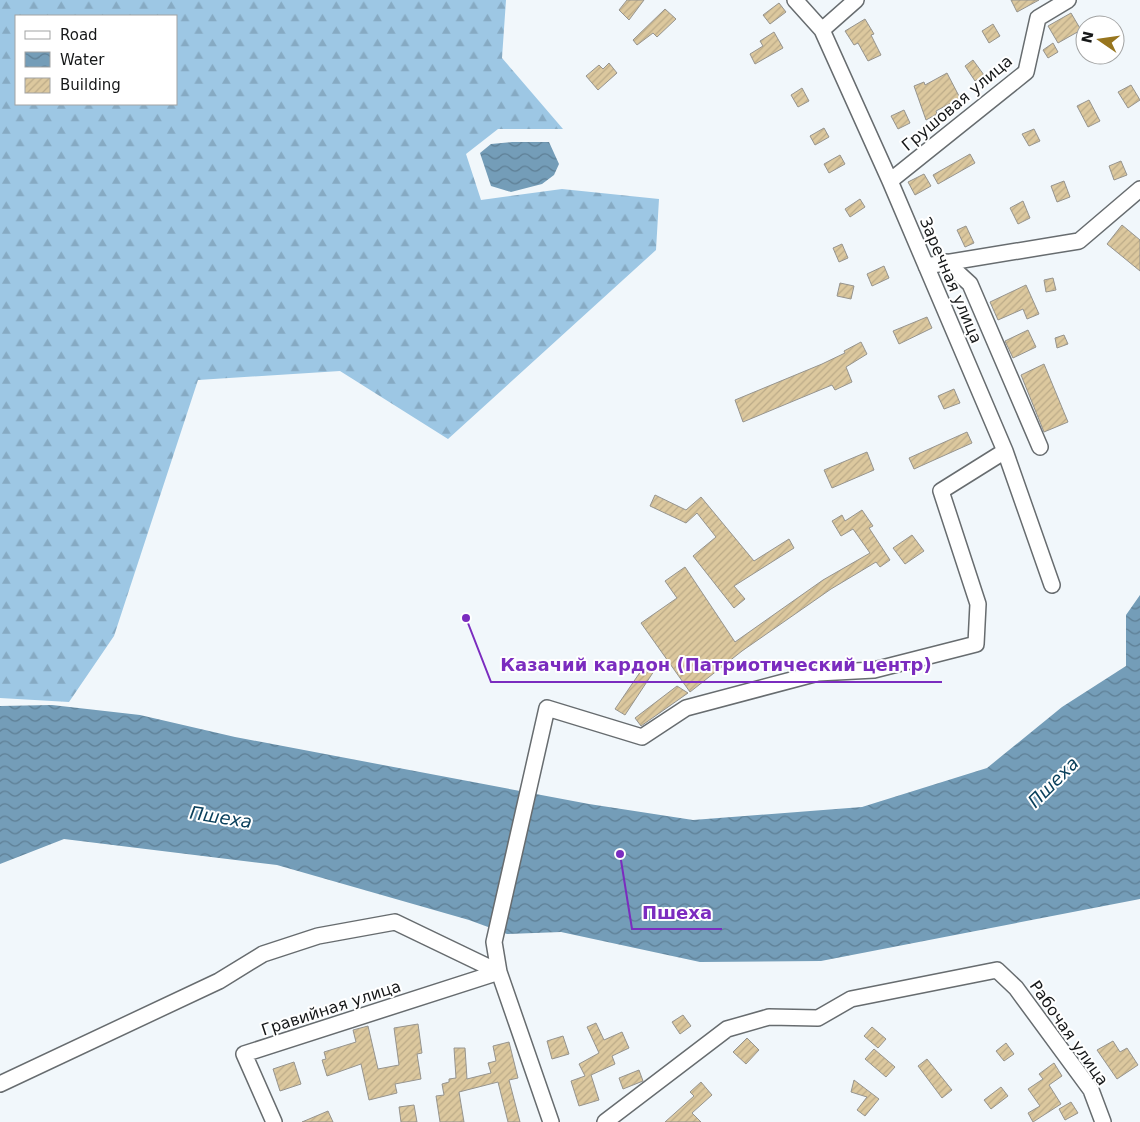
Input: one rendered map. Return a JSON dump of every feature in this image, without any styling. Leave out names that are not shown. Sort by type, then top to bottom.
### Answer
[{"type":"street","name":"Заречная улица","points":[[796,0],[822,30],[890,181],[1005,451],[1052,585]]},
{"type":"street","points":[[822,30],[856,0]]},
{"type":"street","name":"Грушовая улица","points":[[890,181],[1026,72],[1038,18],[1068,0]]},
{"type":"street","points":[[926,266],[1080,242],[1140,189]]},
{"type":"street","points":[[946,262],[970,284],[1040,447]]},
{"type":"street","points":[[551,1122],[499,972],[494,942],[547,708],[642,737],[686,708],[818,673],[874,670],[976,644],[978,604],[941,491],[1005,451]]},
{"type":"street","points":[[0,1084],[219,981],[263,954],[318,936],[395,922],[499,972]]},
{"type":"street","name":"Рабочая улица","points":[[605,1122],[727,1029],[769,1017],[818,1018],[852,999],[997,970],[1016,988],[1091,1090],[1103,1122]]},
{"type":"street","name":"Гравийная улица","points":[[274,1122],[244,1054],[499,972]]},
{"type":"green space","points":[[0,0],[506,0],[502,58],[563,129],[498,129],[466,154],[481,200],[562,189],[659,199],[656,250],[448,439],[340,371],[198,380],[114,636],[69,702],[0,698]]},
{"type":"water","points":[[549,142],[559,164],[554,175],[542,184],[511,192],[491,186],[480,153],[491,144]]},
{"type":"water","points":[[1140,595],[1140,899],[821,961],[700,962],[561,932],[507,934],[469,920],[277,865],[64,839],[0,864],[0,706],[52,705],[140,715],[235,737],[589,804],[693,820],[862,807],[987,768],[1062,707],[1126,666],[1126,615]]},
{"type":"building","points":[[627,0],[644,0],[629,20],[619,10]]},
{"type":"building","points":[[1011,0],[1039,0],[1017,12]]},
{"type":"building","points":[[779,3],[786,12],[770,24],[763,15]]},
{"type":"building","points":[[665,9],[676,19],[657,37],[653,33],[637,45],[633,40]]},
{"type":"building","points":[[1071,13],[1075,20],[1075,33],[1058,43],[1048,26]]},
{"type":"building","points":[[865,19],[874,34],[871,35],[881,55],[868,61],[858,43],[854,45],[845,31]]},
{"type":"building","points":[[993,24],[1000,36],[989,43],[982,31]]},
{"type":"building","points":[[774,32],[783,48],[755,64],[750,54],[763,46],[760,41]]},
{"type":"building","points":[[1053,43],[1058,52],[1048,58],[1043,50]]},
{"type":"building","points":[[973,60],[984,75],[975,81],[965,66]]},
{"type":"building","points":[[609,63],[617,73],[598,90],[586,76],[599,65],[603,69]]},
{"type":"building","points":[[947,73],[960,98],[936,111],[937,114],[926,120],[914,86],[924,82],[925,85]]},
{"type":"building","points":[[1131,85],[1140,100],[1128,108],[1118,92]]},
{"type":"building","points":[[802,88],[809,101],[798,107],[791,95]]},
{"type":"building","points":[[1089,100],[1100,121],[1088,127],[1077,106]]},
{"type":"building","points":[[904,110],[910,123],[898,129],[891,116]]},
{"type":"building","points":[[824,128],[829,137],[815,145],[810,136]]},
{"type":"building","points":[[1034,129],[1040,141],[1029,146],[1022,134]]},
{"type":"building","points":[[970,154],[975,163],[938,184],[933,175]]},
{"type":"building","points":[[840,155],[845,164],[829,173],[824,164]]},
{"type":"building","points":[[1121,161],[1127,175],[1114,180],[1109,166]]},
{"type":"building","points":[[924,174],[931,186],[915,195],[908,182]]},
{"type":"building","points":[[1064,181],[1070,197],[1057,202],[1051,186]]},
{"type":"building","points":[[860,199],[865,207],[850,217],[845,209]]},
{"type":"building","points":[[1023,201],[1030,218],[1018,224],[1010,208]]},
{"type":"building","points":[[1122,225],[1140,240],[1140,271],[1107,244]]},
{"type":"building","points":[[966,226],[974,243],[965,247],[957,230]]},
{"type":"building","points":[[842,244],[848,258],[839,262],[833,248]]},
{"type":"building","points":[[884,266],[889,278],[872,286],[867,274]]},
{"type":"building","points":[[1053,278],[1056,290],[1046,292],[1044,280]]},
{"type":"building","points":[[840,283],[854,286],[851,299],[837,296]]},
{"type":"building","points":[[1026,285],[1039,314],[1027,319],[1023,309],[998,320],[990,302]]},
{"type":"building","points":[[927,317],[932,328],[899,344],[893,331]]},
{"type":"building","points":[[1028,330],[1036,347],[1013,358],[1005,341]]},
{"type":"building","points":[[1064,335],[1068,344],[1057,348],[1055,338]]},
{"type":"building","points":[[861,342],[867,354],[846,367],[852,382],[835,390],[832,385],[743,422],[735,400],[822,364],[845,353],[844,351]]},
{"type":"building","points":[[1044,364],[1068,422],[1044,432],[1021,375]]},
{"type":"building","points":[[954,389],[960,403],[944,409],[938,396]]},
{"type":"building","points":[[967,432],[972,443],[914,469],[909,458]]},
{"type":"building","points":[[867,452],[874,470],[832,488],[824,470]]},
{"type":"building","points":[[655,495],[686,510],[701,497],[754,561],[789,539],[794,548],[734,586],[745,599],[734,608],[693,556],[716,537],[697,513],[686,523],[650,506]]},
{"type":"building","points":[[862,510],[873,526],[869,528],[890,560],[880,567],[876,562],[831,589],[742,651],[690,692],[641,623],[677,598],[665,581],[685,567],[735,642],[823,580],[870,553],[853,529],[841,536],[832,521],[842,515],[845,521]]},
{"type":"building","points":[[912,535],[924,551],[905,564],[893,548]]},
{"type":"building","points":[[645,665],[654,671],[625,715],[615,709]]},
{"type":"building","points":[[677,686],[688,693],[641,726],[635,718]]},
{"type":"building","points":[[683,1015],[691,1026],[680,1034],[672,1022]]},
{"type":"building","points":[[596,1023],[604,1040],[622,1032],[629,1048],[612,1056],[615,1064],[591,1075],[599,1100],[579,1106],[571,1081],[585,1076],[579,1064],[599,1053],[587,1027]]},
{"type":"building","points":[[418,1024],[422,1053],[417,1054],[421,1079],[395,1084],[397,1093],[369,1100],[361,1064],[327,1076],[322,1060],[326,1059],[324,1052],[356,1042],[353,1030],[368,1026],[378,1069],[399,1065],[394,1028]]},
{"type":"building","points":[[872,1027],[886,1039],[878,1048],[864,1036]]},
{"type":"building","points":[[563,1036],[569,1054],[552,1059],[547,1041]]},
{"type":"building","points":[[747,1038],[759,1050],[746,1064],[733,1052]]},
{"type":"building","points":[[1113,1041],[1120,1052],[1127,1048],[1138,1065],[1117,1079],[1097,1050]]},
{"type":"building","points":[[509,1042],[518,1078],[509,1080],[520,1122],[508,1122],[498,1082],[459,1092],[464,1122],[440,1122],[436,1096],[444,1095],[442,1084],[449,1082],[449,1079],[456,1078],[454,1048],[465,1048],[467,1079],[491,1073],[488,1063],[496,1061],[493,1046]]},
{"type":"building","points":[[1006,1043],[1014,1054],[1004,1061],[996,1051]]},
{"type":"building","points":[[874,1049],[895,1067],[886,1077],[865,1059]]},
{"type":"building","points":[[927,1059],[952,1090],[942,1098],[918,1066]]},
{"type":"building","points":[[294,1062],[301,1084],[280,1091],[273,1069]]},
{"type":"building","points":[[1054,1063],[1062,1076],[1049,1085],[1061,1104],[1033,1122],[1028,1113],[1040,1106],[1028,1089],[1043,1079],[1039,1074]]},
{"type":"building","points":[[639,1070],[643,1081],[623,1089],[619,1078]]},
{"type":"building","points":[[854,1080],[879,1099],[865,1116],[857,1110],[867,1097],[851,1092]]},
{"type":"building","points":[[701,1082],[712,1095],[692,1113],[701,1122],[665,1122],[694,1096],[690,1092]]},
{"type":"building","points":[[1001,1087],[1008,1096],[991,1109],[984,1100]]},
{"type":"building","points":[[1071,1102],[1078,1113],[1065,1120],[1059,1109]]},
{"type":"building","points":[[414,1105],[417,1122],[401,1122],[399,1107]]},
{"type":"building","points":[[328,1111],[333,1122],[302,1122]]},
{"type":"place","name":"Казачий кардон (Патриотический центр)","points":[[466,618]]},
{"type":"place","name":"Пшеха","points":[[620,854]]}]
